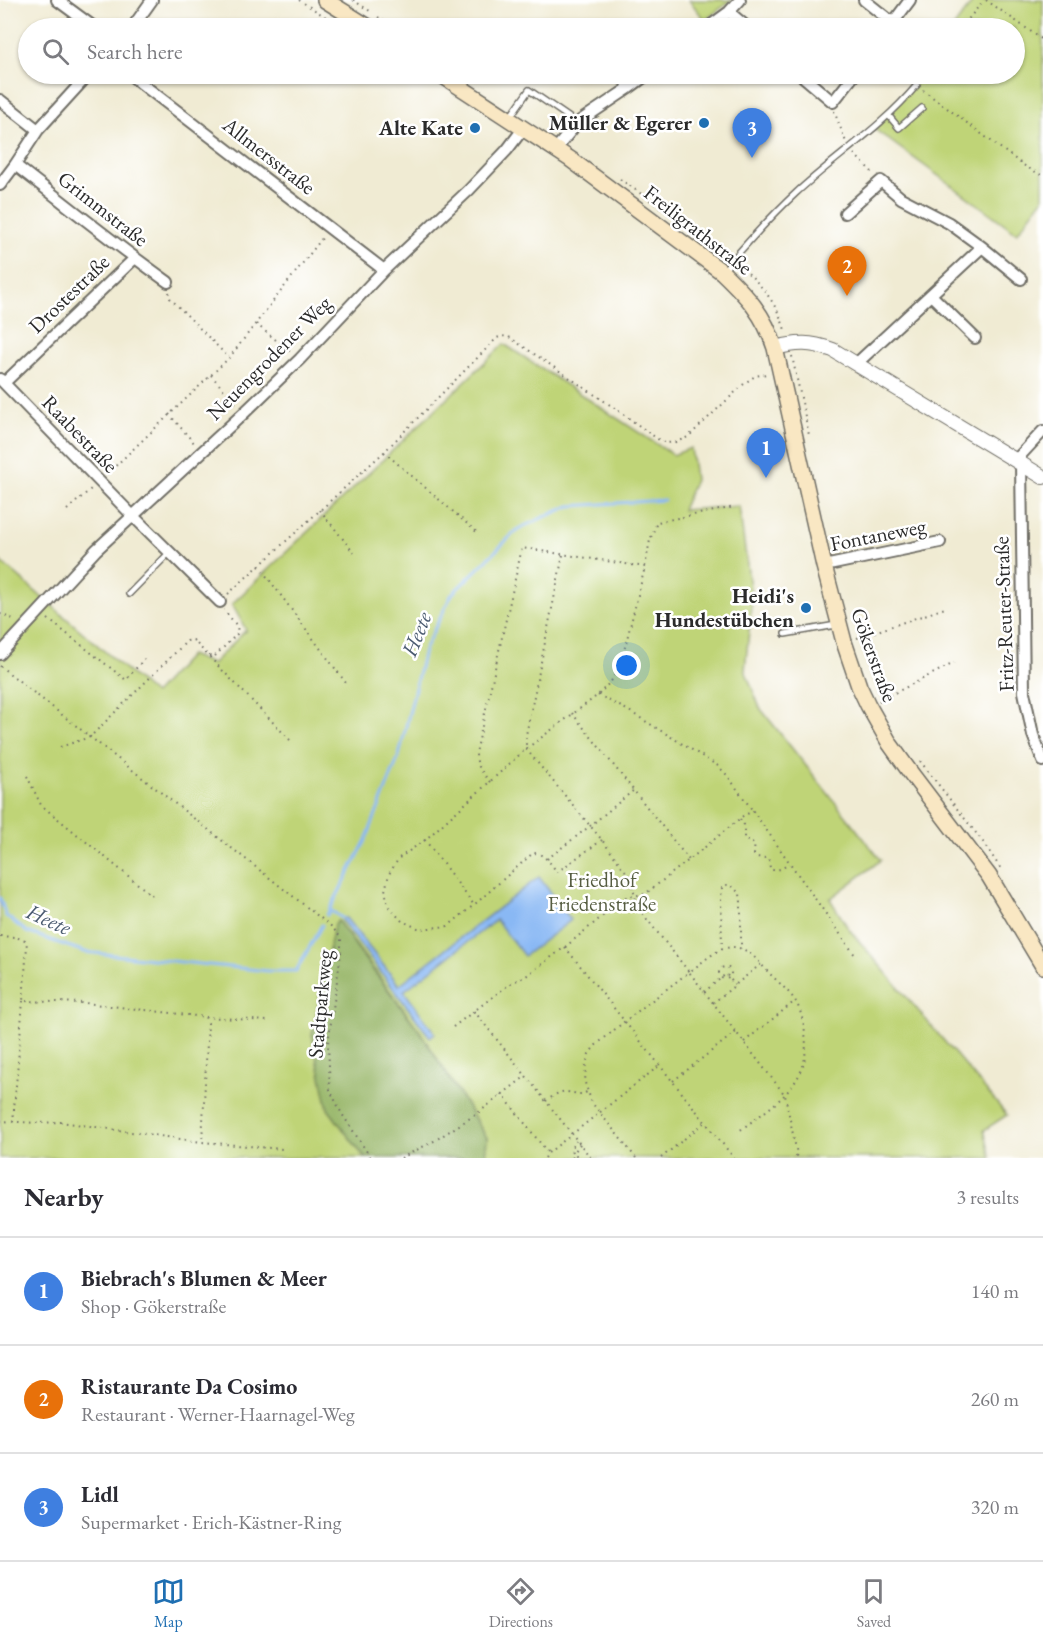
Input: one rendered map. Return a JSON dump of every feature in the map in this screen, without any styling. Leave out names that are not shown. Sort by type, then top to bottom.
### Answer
[{"type":"main road","points":[[325,0],[354,18]]},
{"type":"main road","name":"Freiligrathstraße","points":[[455,84],[556,149],[722,272],[744,292],[754,306],[764,321],[775,348]]},
{"type":"main road","name":"Gökerstraße","points":[[775,348],[788,373],[824,566],[846,628],[859,686],[890,744],[989,876],[1043,966]]},
{"type":"street","points":[[57,0],[81,18]]},
{"type":"street","points":[[139,18],[152,0]]},
{"type":"street","points":[[721,18],[740,0]]},
{"type":"street","points":[[864,0],[883,18]]},
{"type":"street","points":[[897,18],[910,0]]},
{"type":"street","points":[[729,12],[736,18]]},
{"type":"street","points":[[0,185],[39,130],[81,84]]},
{"type":"street","name":"Allmersstraße","points":[[142,84],[384,270]]},
{"type":"street","points":[[556,149],[577,123],[634,84]]},
{"type":"street","points":[[812,84],[833,102],[847,84]]},
{"type":"street","points":[[0,100],[39,130]]},
{"type":"street","name":"Neuengrodener Weg","points":[[0,654],[96,550],[300,358],[384,270],[469,190],[507,150],[523,129]]},
{"type":"street","name":"Grimmstraße","points":[[15,165],[168,282]]},
{"type":"street","points":[[845,213],[881,181],[901,198],[950,223],[1021,279]]},
{"type":"street","points":[[856,363],[982,247]]},
{"type":"street","name":"Drostestraße","points":[[2,381],[135,258]]},
{"type":"street","points":[[931,295],[975,338]]},
{"type":"street","points":[[775,348],[805,343],[833,350],[1043,477]]},
{"type":"street","name":"Raabestraße","points":[[2,381],[220,602]]},
{"type":"street","points":[[1019,461],[1043,431]]},
{"type":"street","name":"Fritz-Reuter-Straße","points":[[1019,461],[1024,692],[1033,735],[1043,761]]},
{"type":"street","name":"Fontaneweg","points":[[824,566],[940,542]]},
{"type":"lane","points":[[624,84],[629,88]]},
{"type":"lane","points":[[722,272],[752,237],[796,193],[889,116],[917,85]]},
{"type":"lane","points":[[509,119],[529,90],[577,123]]},
{"type":"lane","points":[[889,116],[899,128],[922,108]]},
{"type":"lane","points":[[129,594],[170,552]]},
{"type":"lane","points":[[785,634],[846,628]]},
{"type":"path","points":[[299,0],[327,18]]},
{"type":"path","points":[[970,18],[985,0],[1011,18]]},
{"type":"path","points":[[1025,28],[1043,40]]},
{"type":"path","points":[[917,85],[1023,165],[1043,176]]},
{"type":"path","points":[[67,510],[229,358],[330,228]]},
{"type":"path","points":[[168,282],[170,298],[229,358]]},
{"type":"path","points":[[256,324],[300,358]]},
{"type":"path","points":[[209,656],[215,656],[238,633],[237,626],[221,607],[220,602],[384,452],[497,338],[502,336],[509,337],[659,440],[667,443],[688,437],[736,390],[755,376],[788,373],[810,439]]},
{"type":"path","points":[[211,375],[244,413]]},
{"type":"path","points":[[169,414],[201,451]]},
{"type":"path","points":[[384,452],[479,534]]},
{"type":"path","points":[[602,840],[557,872],[546,859],[537,852],[533,853],[448,926],[420,929],[402,921],[389,907],[385,891],[389,874],[399,858],[425,840],[526,749],[598,695],[612,680],[622,659],[650,540],[657,522],[735,507]]},
{"type":"path","points":[[320,510],[354,553]]},
{"type":"path","points":[[490,782],[478,768],[476,753],[522,548],[645,567]]},
{"type":"path","points":[[563,555],[526,735],[526,749],[630,877],[638,908],[785,1095],[796,1156],[800,1158]]},
{"type":"path","points":[[259,566],[346,683]]},
{"type":"path","points":[[846,628],[855,639],[945,608]]},
{"type":"path","points":[[39,612],[126,680],[144,659]]},
{"type":"path","points":[[0,614],[27,624]]},
{"type":"path","points":[[60,747],[90,737],[187,640],[194,640],[292,742]]},
{"type":"path","points":[[868,705],[954,663]]},
{"type":"path","points":[[0,666],[90,737]]},
{"type":"path","points":[[598,695],[629,711],[718,766],[727,775],[855,955]]},
{"type":"path","points":[[572,713],[689,860]]},
{"type":"path","name":"Stadtparkweg","points":[[90,737],[332,927],[341,938],[341,953],[328,1042],[330,1090],[342,1114],[371,1158]]},
{"type":"path","points":[[915,755],[1002,870]]},
{"type":"path","points":[[27,776],[41,805],[154,897]]},
{"type":"path","points":[[546,859],[634,790]]},
{"type":"path","points":[[453,1027],[511,983],[526,976],[565,947],[626,897],[645,894],[740,819],[753,812]]},
{"type":"path","points":[[740,819],[744,825],[744,839],[756,845],[754,855],[756,857],[770,859],[773,870],[781,869],[790,863]]},
{"type":"path","points":[[425,840],[474,905]]},
{"type":"path","points":[[722,949],[721,897],[722,888],[727,885],[732,886],[740,894],[741,949]]},
{"type":"path","points":[[0,936],[25,940],[27,946],[13,1122]]},
{"type":"path","points":[[565,947],[734,1158]]},
{"type":"path","points":[[636,1158],[599,1113],[587,1092],[585,1074],[589,1054],[624,1021],[689,972],[722,949],[735,947],[751,953],[795,1001],[802,1022],[806,1056],[801,1073],[791,1089],[738,1132]]},
{"type":"path","points":[[713,1003],[761,964]]},
{"type":"path","points":[[721,978],[720,971],[727,967],[732,973],[730,979]]},
{"type":"path","points":[[704,992],[726,974],[735,985]]},
{"type":"path","points":[[23,1001],[85,1003],[205,1017],[267,1021]]},
{"type":"path","points":[[744,1042],[795,1001]]},
{"type":"path","points":[[474,1011],[591,1158]]},
{"type":"path","points":[[202,1142],[208,1023],[205,1017]]},
{"type":"path","points":[[673,1081],[736,1032]]},
{"type":"path","points":[[545,1158],[548,1153],[660,1065]]},
{"type":"path","points":[[401,1158],[434,1141],[478,1113],[526,1076]]},
{"type":"path","points":[[546,1101],[562,1092],[568,1091],[576,1095],[587,1092]]},
{"type":"path","points":[[502,1094],[548,1153]]},
{"type":"path","points":[[0,1121],[61,1122],[202,1142],[282,1149]]},
{"type":"path","points":[[660,1158],[705,1122]]},
{"type":"path","points":[[573,1158],[571,1148],[577,1140]]},
{"type":"path","points":[[580,1144],[575,1151],[580,1158]]},
{"type":"green space","points":[[689,0],[732,0],[708,18],[703,18]]},
{"type":"green space","points":[[974,0],[1043,0],[1043,199],[1017,233],[874,129],[912,84],[1025,84],[1025,18],[960,18]]},
{"type":"green space","name":"Friedhof Friedenstraße","points":[[504,344],[673,455],[691,448],[695,480],[682,510],[739,506],[752,601],[745,670],[760,708],[881,860],[830,899],[848,928],[1007,1115],[984,1130],[991,1158],[485,1158],[487,1138],[421,1033],[338,921],[328,1109],[365,1158],[0,1158],[0,561],[154,694],[190,655],[212,664],[246,630],[232,604]]},
{"type":"green space","points":[[338,921],[421,1033],[487,1138],[485,1158],[365,1158],[328,1109],[312,1035],[334,925]]},
{"type":"water","points":[[539,877],[571,920],[524,956],[496,920],[404,991],[435,1033],[430,1037],[342,921],[342,918],[346,918],[399,985]]},
{"type":"waterway","name":"Heete","points":[[327,915],[366,840],[399,756],[424,650],[452,594],[518,529],[544,517],[570,506],[664,500]]},
{"type":"waterway","name":"Heete","points":[[0,898],[6,916],[27,932],[85,952],[268,971],[296,971],[322,925]]},
{"type":"waterway","points":[[330,910],[342,918]]},
{"type":"place","name":"Müller & Egerer","points":[[704,123]]},
{"type":"place","name":"Alte Kate","points":[[475,128]]},
{"type":"place","name":"Lidl","points":[[752,158]]},
{"type":"place","name":"Ristaurante Da Cosimo","points":[[847,296]]},
{"type":"place","name":"Biebrach's Blumen & Meer","points":[[766,478]]},
{"type":"place","name":"Heidi's Hundestübchen","points":[[806,608]]}]
